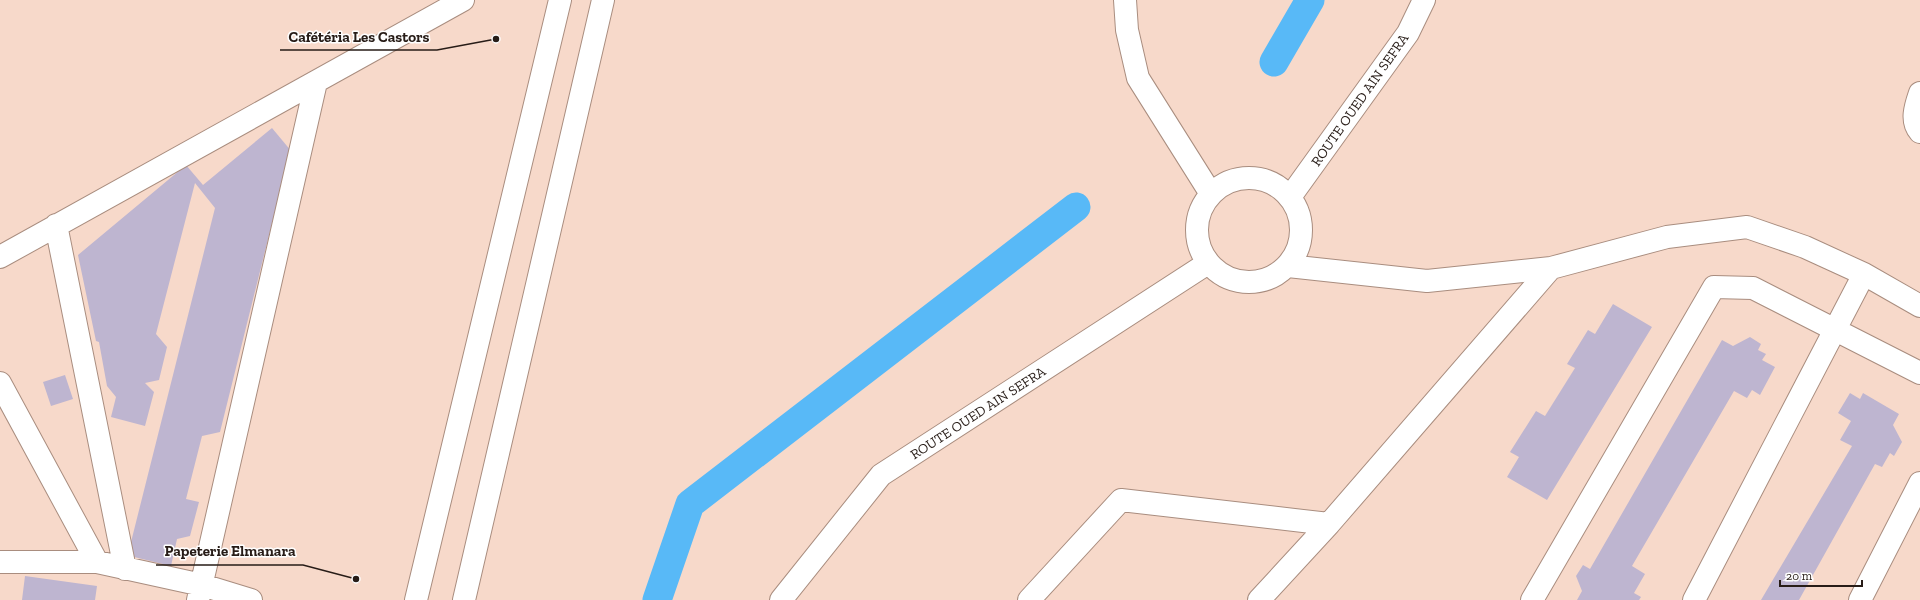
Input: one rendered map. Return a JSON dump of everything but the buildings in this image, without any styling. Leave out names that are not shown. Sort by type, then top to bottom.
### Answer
[{"type":"street","points":[[0,257],[463,0]]},
{"type":"street","points":[[416,600],[560,0]]},
{"type":"street","points":[[464,600],[603,0]]},
{"type":"street","points":[[1125,0],[1127,30],[1138,78],[1211,194]]},
{"type":"street","name":"ROUTE OUED AIN SEFRA","points":[[1290,197],[1408,33],[1424,0]]},
{"type":"street","points":[[200,592],[316,82]]},
{"type":"street","points":[[1920,93],[1914,112],[1917,129],[1920,132]]},
{"type":"street","points":[[1251,178],[1266,180],[1280,187],[1290,197],[1298,210],[1301,224],[1301,240],[1296,254],[1288,266],[1276,276],[1262,281],[1247,282],[1233,280],[1219,273],[1208,263],[1200,250],[1197,236],[1198,221],[1202,207],[1211,194],[1223,185],[1236,179],[1251,178]]},
{"type":"street","points":[[56,226],[125,569]]},
{"type":"street","points":[[1288,266],[1427,281],[1551,268],[1667,237],[1747,227],[1806,247],[1864,274],[1920,306]]},
{"type":"street","name":"ROUTE OUED AIN SEFRA","points":[[781,600],[882,475],[1208,263]]},
{"type":"street","points":[[1259,600],[1329,524],[1551,268]]},
{"type":"street","points":[[1694,600],[1864,274]]},
{"type":"street","points":[[1532,600],[1714,287],[1753,288],[1920,373]]},
{"type":"street","points":[[0,383],[97,562]]},
{"type":"street","points":[[1860,600],[1920,483]]},
{"type":"street","points":[[1029,600],[1121,500],[1329,524]]},
{"type":"street","points":[[0,562],[97,562],[200,592],[251,600]]},
{"type":"waterway","points":[[1274,62],[1310,0]]},
{"type":"waterway","points":[[657,600],[690,504],[1076,207]]},
{"type":"place","name":"Cafétéria Les Castors","points":[[496,39]]},
{"type":"place","name":"Papeterie Elmanara","points":[[356,579]]}]
